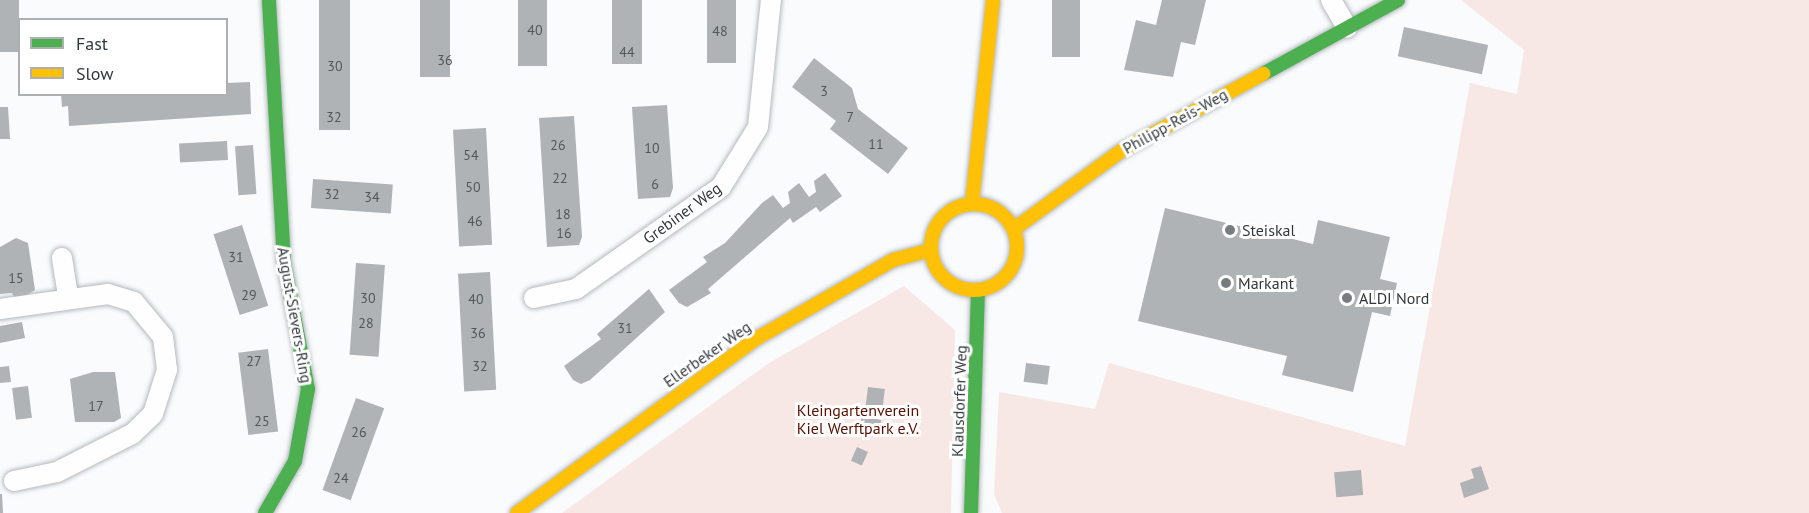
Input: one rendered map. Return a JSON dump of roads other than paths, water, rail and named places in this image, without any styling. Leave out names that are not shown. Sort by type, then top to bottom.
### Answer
[{"type":"street","name":"August-Sievers-Ring","points":[[265,513],[295,461],[308,389],[284,262],[269,0]]},
{"type":"street","name":"Grebiner Weg","points":[[534,298],[576,289],[721,187],[758,127],[771,0]]},
{"type":"street","points":[[972,203],[993,0]]},
{"type":"street","points":[[1331,0],[1347,28]]},
{"type":"street","name":"Philipp-Reis-Weg","points":[[1014,229],[1121,151],[1398,0]]},
{"type":"street","points":[[972,203],[997,210],[1014,229],[1013,266],[999,283],[978,290],[945,280],[930,250],[941,218],[972,203]]},
{"type":"street","name":"Ellerbeker Weg","points":[[517,513],[754,340],[893,260],[930,250]]},
{"type":"street","points":[[62,258],[68,296]]},
{"type":"street","name":"Klausdorfer Weg","points":[[971,513],[978,290]]},
{"type":"street","points":[[0,309],[68,296],[108,294],[134,302],[163,337],[167,370],[153,414],[132,434],[57,472],[14,481]]},
{"type":"place","name":"Steiskal","points":[[1230,230]]},
{"type":"place","name":"Markant","points":[[1226,283]]},
{"type":"place","name":"ALDI Nord","points":[[1347,298]]},
{"type":"park label","name":"Kleingartenverein Kiel Werftpark e.V.","points":[[858,419]]}]
